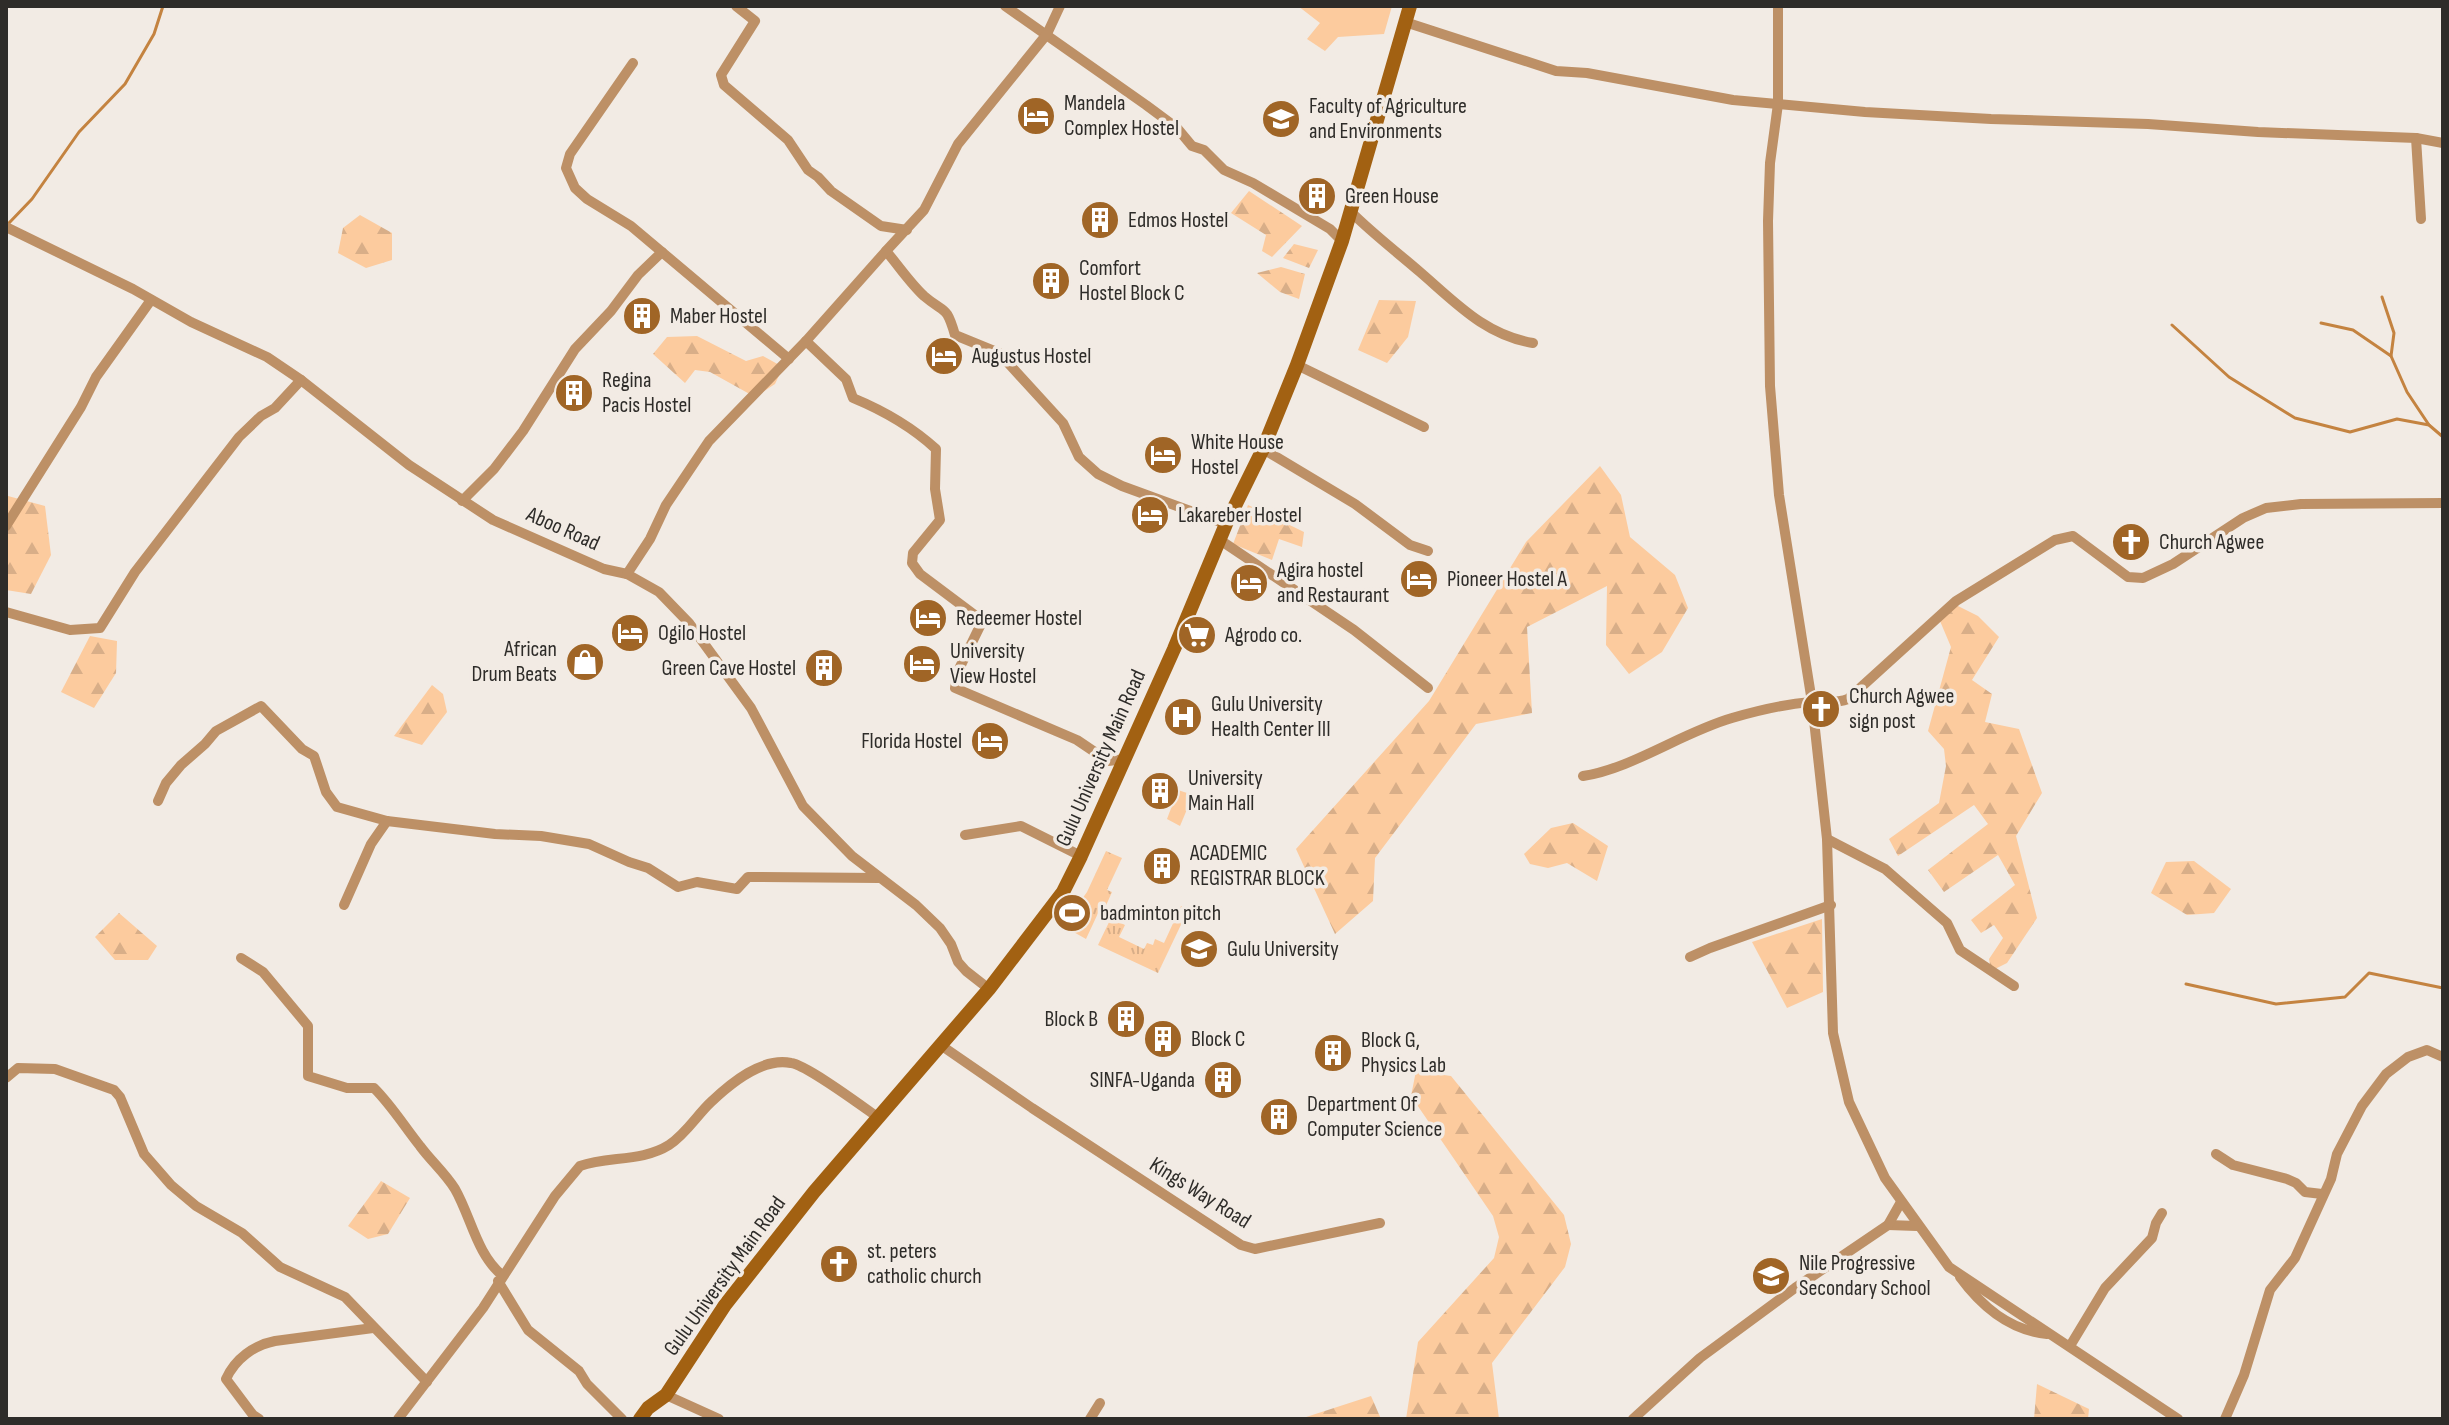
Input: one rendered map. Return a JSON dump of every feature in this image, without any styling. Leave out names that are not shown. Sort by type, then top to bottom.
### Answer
[{"type":"street","points":[[736,6],[755,21],[721,75],[724,85],[788,140],[808,170],[831,191],[881,226],[907,230]]},
{"type":"street","points":[[1005,6],[1177,128],[1192,146],[1204,150],[1224,170],[1253,183],[1317,221],[1342,241]]},
{"type":"street","points":[[627,574],[650,539],[666,505],[709,441],[806,341],[924,210],[958,144],[1047,34],[1060,6]]},
{"type":"street","name":"Gulu University Main Road","points":[[640,1419],[648,1408],[666,1395],[734,1293],[814,1192],[942,1046],[1054,906],[1081,856],[1125,759],[1226,524],[1263,449],[1297,365],[1342,241],[1410,6]]},
{"type":"street","points":[[1778,6],[1778,104],[1770,163],[1767,311],[1770,386],[1779,495],[1812,702],[1827,839],[1831,905],[1830,1003],[1839,1063],[1849,1102],[1885,1178],[1917,1226],[1939,1257],[1990,1310],[2018,1327],[2049,1334],[2070,1346],[2178,1419]]},
{"type":"street","points":[[1405,22],[1556,71],[1587,73],[1733,100],[1991,119],[2416,138],[2443,143]]},
{"type":"street","points":[[633,63],[570,154],[566,168],[568,178],[587,199],[631,226],[789,359]]},
{"type":"street","points":[[2416,138],[2421,219]]},
{"type":"street","points":[[1350,211],[1375,236],[1482,325],[1511,339],[1533,343]]},
{"type":"street","name":"Aboo Road","points":[[6,227],[267,357],[409,465],[493,520],[604,569],[627,574],[659,592],[689,623],[751,708],[803,806],[852,856],[932,920],[951,944],[958,962],[989,989]]},
{"type":"street","points":[[886,251],[925,297],[945,309],[951,317],[955,335],[994,349],[1019,374],[1063,423],[1079,457],[1098,474],[1122,486],[1226,524]]},
{"type":"street","points":[[462,501],[488,476],[523,431],[575,349],[606,318],[638,275],[662,252]]},
{"type":"street","points":[[6,526],[81,407],[96,377],[151,300]]},
{"type":"street","points":[[806,341],[846,379],[853,398],[876,408],[936,449],[936,505],[940,520],[913,553],[912,563],[920,574],[980,619],[980,626],[958,671],[955,688],[1077,740],[1108,761],[1125,759]]},
{"type":"street","points":[[1297,365],[1424,427]]},
{"type":"street","points":[[6,612],[70,630],[100,628],[135,572],[239,437],[261,416],[275,408],[301,380]]},
{"type":"street","points":[[1263,449],[1355,504],[1410,545],[1428,551]]},
{"type":"street","points":[[1583,776],[1608,771],[1691,732],[1735,717],[1812,702],[1833,703],[1848,699],[1956,601],[2055,540],[2067,536],[2078,538],[2128,577],[2143,578],[2173,564],[2243,518],[2266,508],[2301,504],[2443,503]]},
{"type":"street","points":[[1220,540],[1354,630],[1428,688]]},
{"type":"street","points":[[158,801],[166,783],[216,731],[261,706],[302,749],[314,756],[326,792],[337,807],[387,821],[495,834],[541,836],[589,844],[648,868],[678,887],[697,882],[737,889],[748,877],[879,878]]},
{"type":"street","points":[[344,905],[371,844],[387,821]]},
{"type":"street","points":[[965,835],[1021,826],[1081,856]]},
{"type":"street","points":[[1827,839],[1885,869],[1947,923],[1960,950],[2014,986]]},
{"type":"street","points":[[1690,957],[1831,905]]},
{"type":"street","points":[[241,958],[263,972],[308,1026],[308,1076],[347,1088],[374,1088],[391,1105],[456,1191],[488,1262],[528,1330],[575,1368],[622,1419]]},
{"type":"street","name":"Kings Way Road","points":[[942,1046],[1241,1245],[1255,1249],[1380,1223]]},
{"type":"street","points":[[2225,1419],[2244,1375],[2270,1290],[2295,1258],[2331,1179],[2337,1154],[2362,1106],[2386,1074],[2418,1052],[2427,1050],[2443,1057]]},
{"type":"street","points":[[398,1419],[483,1308],[555,1196],[580,1166],[661,1149],[682,1134],[733,1082],[765,1065],[798,1064],[879,1118]]},
{"type":"street","points":[[6,1078],[18,1068],[55,1069],[114,1090],[120,1097],[144,1154],[171,1185],[196,1206],[242,1233],[280,1267],[345,1297],[427,1382]]},
{"type":"street","points":[[2216,1154],[2233,1165],[2287,1179],[2305,1192],[2322,1194]]},
{"type":"street","points":[[1633,1419],[1700,1358],[1888,1225],[1901,1202]]},
{"type":"street","points":[[2070,1346],[2105,1288],[2152,1238],[2162,1213]]},
{"type":"street","points":[[1888,1225],[1917,1226]]},
{"type":"street","points":[[259,1419],[226,1379],[231,1369],[250,1351],[263,1343],[373,1328]]},
{"type":"street","points":[[666,1395],[719,1419]]},
{"type":"street","points":[[1090,1419],[1100,1403]]},
{"type":"green space","points":[[1298,6],[1392,6],[1384,34],[1338,37],[1325,51],[1307,39],[1320,23]]},
{"type":"green space","points":[[1249,191],[1302,226],[1272,257],[1262,251],[1266,235],[1231,213]]},
{"type":"green space","points":[[360,215],[392,233],[392,260],[366,268],[338,253],[343,228]]},
{"type":"green space","points":[[1294,244],[1318,250],[1309,268],[1283,258]]},
{"type":"green space","points":[[1281,267],[1305,274],[1299,299],[1280,292],[1257,273]]},
{"type":"green space","points":[[1379,300],[1416,301],[1408,337],[1387,363],[1358,350]]},
{"type":"green space","points":[[697,336],[746,361],[763,356],[783,367],[775,384],[755,397],[710,372],[695,370],[685,383],[653,354],[667,337]]},
{"type":"green space","points":[[1600,466],[1621,495],[1630,537],[1675,575],[1688,608],[1662,652],[1629,674],[1606,645],[1607,586],[1527,627],[1532,713],[1476,724],[1375,858],[1373,901],[1335,934],[1296,849],[1429,701],[1526,542]]},
{"type":"green space","points":[[8,496],[45,506],[51,555],[31,594],[6,590]]},
{"type":"green space","points":[[1248,505],[1304,532],[1302,547],[1279,539],[1272,560],[1233,544]]},
{"type":"green space","points":[[1954,604],[1978,616],[1999,637],[1972,680],[1992,694],[1985,722],[2019,729],[2042,793],[2016,836],[2037,918],[2007,963],[1991,971],[1989,959],[2003,938],[1994,925],[1981,933],[1971,920],[2015,885],[1998,855],[1944,892],[1928,870],[1988,824],[1974,805],[1898,856],[1889,839],[1939,803],[1946,766],[1944,749],[1928,731],[1951,647],[1940,621]]},
{"type":"green space","points":[[90,636],[117,641],[116,673],[94,708],[61,692]]},
{"type":"green space","points":[[432,685],[443,694],[447,712],[422,745],[394,736]]},
{"type":"green space","points":[[1178,790],[1193,795],[1180,826],[1167,819]]},
{"type":"green space","points":[[1573,823],[1608,846],[1597,881],[1567,863],[1548,868],[1530,864],[1524,854],[1551,828]]},
{"type":"green space","points":[[1106,851],[1122,858],[1107,890],[1112,892],[1104,910],[1100,909],[1086,939],[1070,930],[1069,919],[1087,892]]},
{"type":"green space","points":[[2194,861],[2231,889],[2214,913],[2187,915],[2151,893],[2166,862]]},
{"type":"green space","points":[[1181,906],[1188,910],[1158,973],[1098,945],[1111,918],[1125,925],[1119,937],[1144,949],[1147,943],[1153,945],[1155,939],[1164,943]]},
{"type":"green space","points":[[119,913],[157,946],[148,960],[115,960],[95,937]]},
{"type":"green space","points":[[1822,919],[1823,992],[1787,1008],[1752,942]]},
{"type":"green space","points":[[1416,1071],[1451,1076],[1564,1215],[1571,1244],[1565,1267],[1492,1363],[1499,1419],[1406,1419],[1418,1342],[1494,1258],[1499,1237],[1493,1216],[1411,1096]]},
{"type":"green space","points":[[381,1181],[410,1198],[388,1234],[368,1239],[348,1226]]},
{"type":"green space","points":[[2037,1384],[2089,1409],[2088,1419],[2034,1419]]},
{"type":"green space","points":[[1371,1396],[1381,1419],[1300,1419]]},
{"type":"waterway","points":[[9,223],[32,199],[79,132],[125,84],[154,34],[163,6]]},
{"type":"waterway","points":[[2382,297],[2394,333],[2391,356],[2407,392],[2429,425]]},
{"type":"waterway","points":[[2321,323],[2353,330],[2391,356]]},
{"type":"waterway","points":[[2172,325],[2229,377],[2295,418],[2350,432],[2397,419],[2429,425],[2443,437]]},
{"type":"waterway","points":[[2186,984],[2276,1004],[2345,997],[2369,973],[2443,988]]},
{"type":"place","name":"Mandela Complex Hostel","points":[[1036,116]]},
{"type":"place","name":"Faculty of Agriculture and Environments","points":[[1281,119]]},
{"type":"place","name":"Green House","points":[[1317,196]]},
{"type":"place","name":"Edmos Hostel","points":[[1100,220]]},
{"type":"place","name":"Comfort Hostel Block C","points":[[1051,281]]},
{"type":"place","name":"Maber Hostel","points":[[642,316]]},
{"type":"place","name":"Augustus Hostel","points":[[944,356]]},
{"type":"place","name":"Regina Pacis Hostel","points":[[574,393]]},
{"type":"place","name":"White House Hostel","points":[[1163,455]]},
{"type":"place","name":"Lakareber Hostel","points":[[1150,515]]},
{"type":"place","name":"Church Agwee","points":[[2131,542]]},
{"type":"place","name":"Pioneer Hostel A","points":[[1419,579]]},
{"type":"place","name":"Agira hostel and Restaurant","points":[[1249,583]]},
{"type":"place","name":"Redeemer Hostel","points":[[928,618]]},
{"type":"place","name":"Ogilo Hostel","points":[[630,633]]},
{"type":"place","name":"Agrodo co.","points":[[1197,635]]},
{"type":"place","name":"African Drum Beats","points":[[585,662]]},
{"type":"place","name":"University View Hostel","points":[[922,664]]},
{"type":"place","name":"Green Cave Hostel","points":[[824,668]]},
{"type":"place","name":"Church Agwee sign post","points":[[1821,709]]},
{"type":"place","name":"Gulu University Health Center III","points":[[1183,717]]},
{"type":"place","name":"Florida Hostel","points":[[990,741]]},
{"type":"place","name":"University Main Hall","points":[[1160,791]]},
{"type":"place","name":"ACADEMIC REGISTRAR BLOCK","points":[[1162,866]]},
{"type":"place","name":"badminton pitch","points":[[1072,913]]},
{"type":"place","name":"Gulu University","points":[[1199,949]]},
{"type":"place","name":"Block B","points":[[1126,1019]]},
{"type":"place","name":"Block C","points":[[1163,1039]]},
{"type":"place","name":"Block G, Physics Lab","points":[[1333,1053]]},
{"type":"place","name":"SINFA-Uganda","points":[[1223,1080]]},
{"type":"place","name":"Department Of Computer Science","points":[[1279,1117]]},
{"type":"place","name":"st. peters catholic church","points":[[839,1264]]},
{"type":"place","name":"Nile Progressive Secondary School","points":[[1771,1276]]}]
